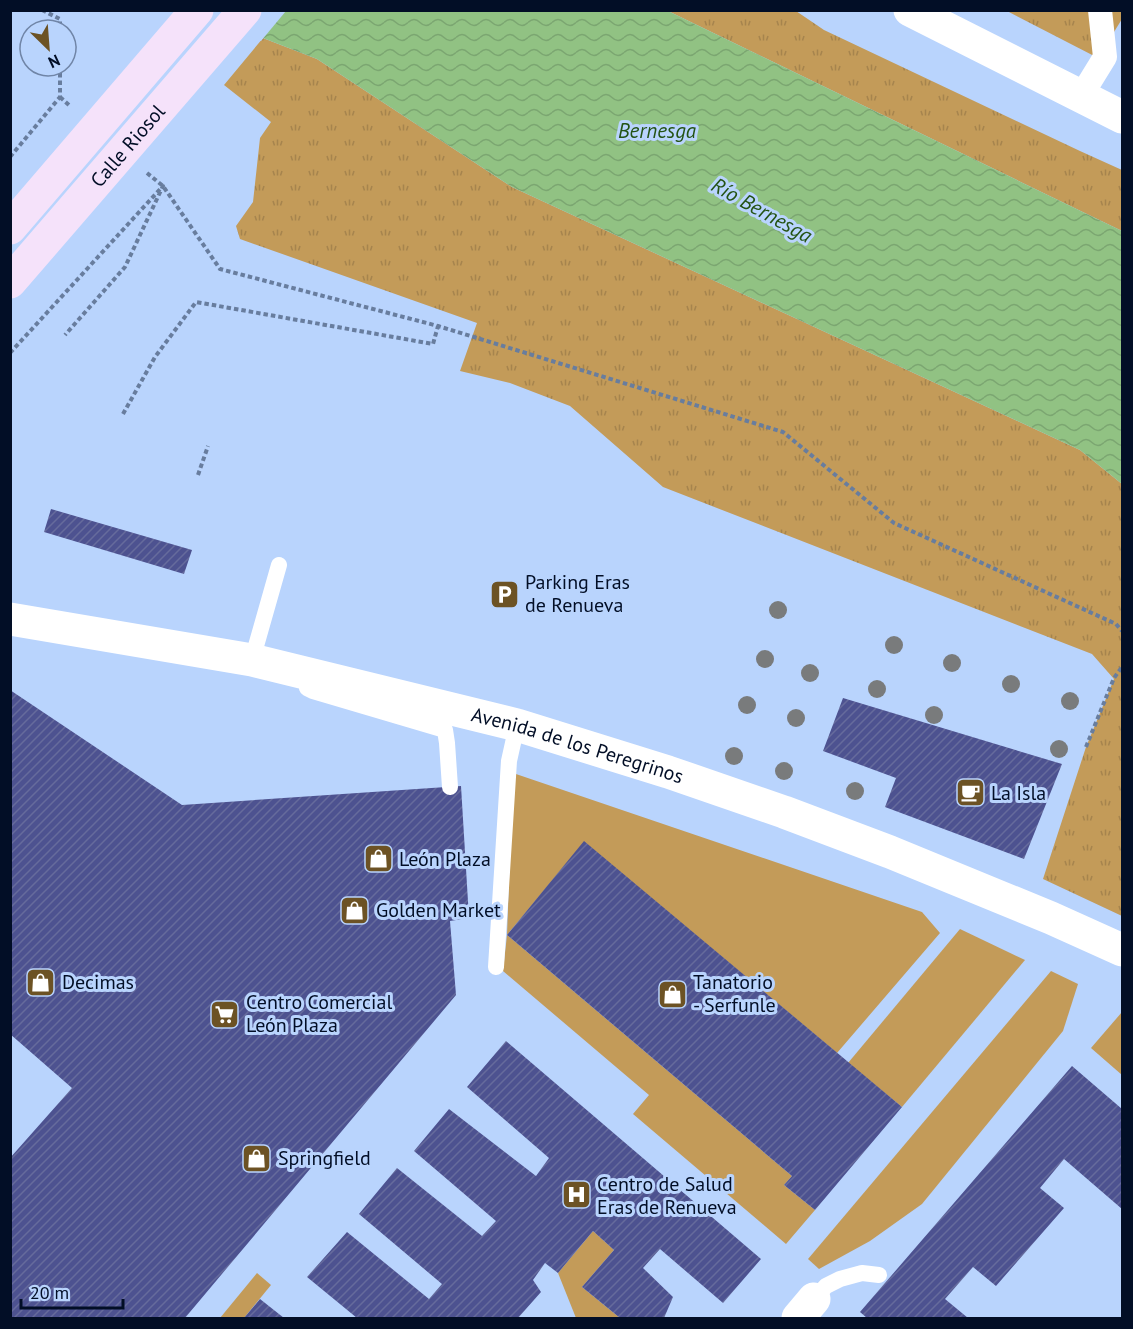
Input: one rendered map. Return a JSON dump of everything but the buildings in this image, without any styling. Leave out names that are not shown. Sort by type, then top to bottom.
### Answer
[{"type":"main road","name":"Calle Riosol","points":[[10,228],[197,10]]},
{"type":"main road","name":"Calle Riosol","points":[[10,282],[245,10]]},
{"type":"street","points":[[910,10],[1122,117]]},
{"type":"street","points":[[1081,96],[1105,57],[1100,10]]},
{"type":"street","name":"Avenida de los Peregrinos","points":[[10,620],[260,662],[517,725],[668,772],[784,812],[890,852],[1051,918],[1122,950]]},
{"type":"lane","points":[[279,565],[260,662],[313,691],[445,730],[450,787]]},
{"type":"lane","points":[[496,967],[509,761],[517,725]]},
{"type":"lane","points":[[806,1309],[826,1286],[840,1279],[862,1273],[879,1275]]},
{"type":"path","points":[[42,10],[58,18]]},
{"type":"path","points":[[10,157],[60,97],[60,78]]},
{"type":"path","points":[[60,97],[73,109]]},
{"type":"path","points":[[145,171],[163,186],[220,269],[438,326],[783,432],[894,523],[1116,624],[1122,631]]},
{"type":"path","points":[[64,335],[125,267],[163,186]]},
{"type":"path","points":[[10,353],[163,186]]},
{"type":"path","points":[[123,414],[155,357],[196,302],[433,344],[438,326]]},
{"type":"path","points":[[198,475],[208,446]]},
{"type":"path","points":[[1086,747],[1114,678],[1122,667]]},
{"type":"green space","points":[[668,11],[796,11],[824,30],[1122,170],[1122,231]]},
{"type":"green space","points":[[1007,11],[1122,11],[1122,19],[1098,58]]},
{"type":"green space","points":[[263,38],[317,59],[512,187],[1080,450],[1122,484],[1122,916],[1043,879],[1086,747],[1114,679],[1092,654],[663,487],[570,406],[510,383],[460,371],[477,323],[240,239],[236,226],[253,202],[260,138],[271,122],[224,85]]},
{"type":"green space","points":[[513,773],[922,912],[940,933],[837,1053],[584,842],[507,935]]},
{"type":"green space","points":[[960,929],[1025,960],[902,1107],[848,1063]]},
{"type":"green space","points":[[507,935],[792,1176],[784,1185],[815,1210],[786,1244],[633,1114],[649,1095],[503,971]]},
{"type":"green space","points":[[1051,971],[1078,984],[1063,1031],[922,1204],[870,1241],[819,1269],[808,1259]]},
{"type":"green space","points":[[1122,1012],[1122,1075],[1091,1048]]},
{"type":"green space","points":[[593,1231],[614,1250],[582,1287],[620,1318],[576,1318],[558,1273]]},
{"type":"green space","points":[[257,1273],[271,1285],[244,1318],[220,1318]]},
{"type":"water","name":"Bernesga","points":[[193,11],[668,11],[1122,231],[1122,484],[1080,450],[512,187],[317,59]]},
{"type":"pier","points":[[190,10],[286,11],[261,41],[192,13]]},
{"type":"place","name":"Parking Eras de Renueva","points":[[504,594]]},
{"type":"place","name":"La Isla","points":[[970,793]]},
{"type":"place","name":"León Plaza","points":[[378,859]]},
{"type":"place","name":"Golden Market","points":[[355,910]]},
{"type":"place","name":"Decimas","points":[[41,982]]},
{"type":"place","name":"Tanatorio - Serfunle","points":[[672,994]]},
{"type":"place","name":"Centro Comercial León Plaza","points":[[225,1014]]},
{"type":"place","name":"Springfield","points":[[257,1158]]},
{"type":"place","name":"Centro de Salud Eras de Renueva","points":[[576,1195]]},
{"type":"water label","name":"Río Bernesga","points":[[762,210]]}]
